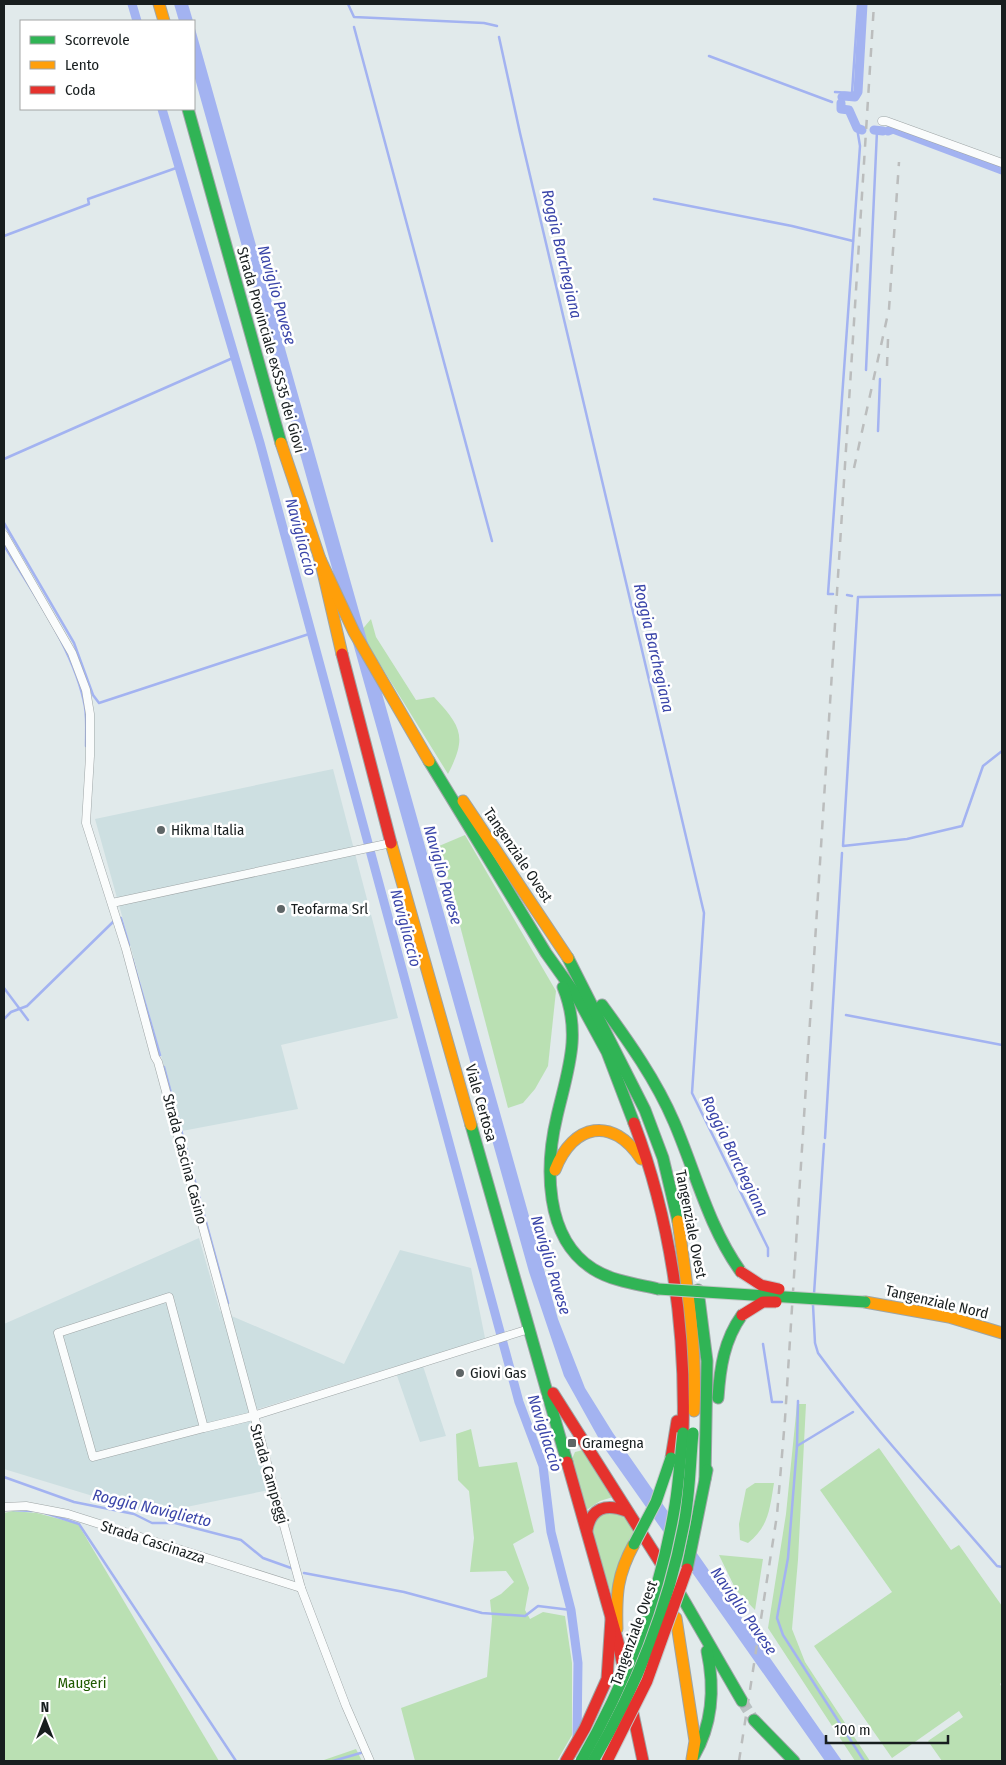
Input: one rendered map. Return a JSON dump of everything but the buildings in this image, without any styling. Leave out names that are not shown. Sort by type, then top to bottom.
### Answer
[{"type":"main road","points":[[159,4],[164,20]]},
{"type":"main road","name":"Strada Provinciale exSS35 dei Giovi","points":[[188,110],[278,433],[320,559],[337,595]]},
{"type":"main road","name":"Viale Certosa","points":[[320,559],[387,844],[529,1329],[543,1371]]},
{"type":"main road","name":"Tangenziale Ovest","points":[[337,595],[354,632],[472,834],[546,953],[576,995],[607,1052],[646,1153],[667,1242],[681,1336],[688,1433],[689,1492],[668,1590],[635,1679],[604,1744],[593,1761]]},
{"type":"main road","name":"Tangenziale Ovest","points":[[388,690],[574,966],[645,1110],[663,1158],[676,1211],[692,1309],[696,1362],[688,1433],[675,1510],[656,1588],[629,1666],[593,1742],[581,1761]]},
{"type":"main road","points":[[546,953],[568,997],[574,1032],[570,1069],[551,1151],[553,1196],[562,1234],[576,1256],[604,1276],[658,1289],[870,1302]]},
{"type":"main road","points":[[574,966],[629,1041],[655,1087],[673,1120],[718,1236],[730,1258],[741,1272],[761,1285],[777,1289],[870,1302]]},
{"type":"main road","points":[[553,1196],[557,1161],[564,1147],[578,1135],[587,1131],[614,1132],[629,1140],[640,1157],[648,1175],[667,1242]]},
{"type":"main road","points":[[676,1211],[697,1284],[707,1336],[710,1386],[705,1479]]},
{"type":"main road","points":[[692,1760],[695,1741],[676,1618],[714,1440],[722,1360],[732,1327],[742,1315],[763,1302],[870,1302]]},
{"type":"main road","name":"Tangenziale Nord","points":[[870,1302],[949,1317],[1002,1333]]},
{"type":"main road","points":[[618,1642],[615,1589],[619,1574],[662,1490],[671,1458],[682,1367]]},
{"type":"main road","points":[[543,1371],[565,1414],[701,1628],[720,1668],[742,1701]]},
{"type":"main road","points":[[543,1371],[618,1642],[643,1760]]},
{"type":"main road","points":[[587,1533],[590,1517],[600,1507],[611,1505],[626,1511]]},
{"type":"main road","points":[[607,1761],[626,1729],[659,1653],[687,1569]]},
{"type":"main road","points":[[566,1761],[594,1711],[607,1679],[611,1619]]},
{"type":"main road","points":[[692,1760],[705,1737],[711,1707],[712,1680],[701,1628]]},
{"type":"main road","points":[[754,1720],[794,1761]]},
{"type":"street","points":[[884,121],[1002,163]]},
{"type":"street","name":"Strada Cascina Casino","points":[[4,535],[72,653],[86,690],[90,722],[86,823],[112,903],[154,1057],[161,1070],[253,1416]]},
{"type":"street","points":[[112,903],[387,844]]},
{"type":"street","points":[[204,1428],[169,1297],[58,1333],[93,1456],[253,1416]]},
{"type":"street","name":"Strada Campeggi","points":[[370,1761],[346,1706],[301,1588],[253,1416],[529,1329]]},
{"type":"street","name":"Strada Cascinazza","points":[[4,1507],[26,1506],[68,1514],[301,1588]]},
{"type":"shaded area","points":[[333,769],[398,1018],[281,1045],[298,1109],[182,1131],[95,819]]},
{"type":"shaded area","points":[[199,1238],[220,1311],[344,1364],[400,1250],[471,1268],[485,1338],[421,1360],[446,1436],[420,1442],[394,1367],[248,1412],[269,1490],[152,1514],[4,1469],[4,1324]]},
{"type":"green space","points":[[371,619],[376,637],[416,700],[434,697],[451,716],[456,725],[459,733],[458,751],[448,774],[360,632]]},
{"type":"green space","points":[[465,835],[556,991],[548,1066],[535,1089],[523,1103],[508,1108],[439,846]]},
{"type":"green space","points":[[797,1404],[806,1404],[798,1560],[792,1629],[805,1662],[870,1761],[855,1761],[768,1628],[786,1514]]},
{"type":"green space","points":[[471,1429],[479,1467],[517,1462],[534,1532],[513,1544],[529,1588],[525,1610],[530,1619],[543,1612],[565,1616],[572,1663],[572,1735],[557,1761],[415,1761],[401,1708],[487,1677],[492,1619],[490,1600],[501,1594],[514,1582],[506,1571],[470,1572],[474,1538],[469,1491],[458,1480],[456,1434]]},
{"type":"green space","points":[[879,1448],[951,1550],[959,1545],[1002,1606],[1002,1682],[1000,1684],[1002,1688],[1002,1761],[942,1761],[928,1741],[963,1717],[959,1711],[892,1758],[814,1646],[892,1592],[820,1490]]},
{"type":"green space","points":[[583,1450],[613,1497],[600,1501],[585,1511],[572,1459],[575,1452]]},
{"type":"green space","points":[[755,1483],[774,1483],[770,1508],[764,1523],[755,1537],[748,1543],[740,1540],[739,1524],[746,1489]]},
{"type":"green space","name":"Maugeri","points":[[13,1511],[37,1513],[78,1524],[219,1761],[4,1761],[4,1513]]},
{"type":"green space","points":[[607,1511],[624,1517],[636,1533],[611,1593],[594,1541],[593,1530],[598,1516]]},
{"type":"green space","points":[[719,1555],[763,1559],[755,1610],[736,1590]]},
{"type":"green space","points":[[356,1749],[362,1761],[321,1761]]},
{"type":"water","points":[[174,4],[188,4],[193,20],[179,20]]},
{"type":"water","points":[[195,29],[558,1319],[585,1388],[613,1433],[842,1761],[825,1761],[603,1446],[564,1376],[529,1272],[195,79]]},
{"type":"waterway","name":"Navigliaccio","points":[[132,4],[137,20]]},
{"type":"waterway","name":"Roggia Barchegiana","points":[[348,4],[354,17],[484,23],[497,26]]},
{"type":"waterway","points":[[835,92],[852,93],[858,4]]},
{"type":"waterway","points":[[842,97],[855,97],[858,92],[863,4]]},
{"type":"waterway","points":[[354,27],[492,541]]},
{"type":"waterway","name":"Roggia Barchegiana","points":[[499,37],[704,913],[692,1093],[768,1248],[768,1256]]},
{"type":"waterway","points":[[709,56],[832,102]]},
{"type":"waterway","points":[[841,103],[841,109],[849,110],[857,128],[862,130]]},
{"type":"waterway","name":"Navigliaccio","points":[[162,110],[260,443],[519,1402],[543,1466],[551,1532],[571,1610],[578,1663],[577,1740]]},
{"type":"waterway","points":[[833,594],[828,594],[860,146],[857,128]]},
{"type":"waterway","points":[[888,131],[893,129],[1002,170]]},
{"type":"waterway","points":[[874,130],[883,131]]},
{"type":"waterway","points":[[866,370],[877,131]]},
{"type":"waterway","points":[[4,236],[89,204],[88,199],[179,167]]},
{"type":"waterway","points":[[654,199],[792,226],[853,241]]},
{"type":"waterway","points":[[4,459],[235,357]]},
{"type":"waterway","points":[[878,431],[880,379]]},
{"type":"waterway","points":[[4,523],[74,643],[93,695],[99,703],[312,633]]},
{"type":"waterway","points":[[4,545],[52,623],[72,665],[85,707],[86,746]]},
{"type":"waterway","points":[[847,595],[852,596]]},
{"type":"waterway","points":[[1002,595],[858,597],[843,846],[907,839],[962,826],[983,766],[1002,751]]},
{"type":"waterway","points":[[825,1138],[842,853]]},
{"type":"waterway","points":[[121,918],[129,945]]},
{"type":"waterway","points":[[4,1019],[11,1012],[27,1006],[114,921]]},
{"type":"waterway","points":[[132,958],[160,1055]]},
{"type":"waterway","points":[[4,988],[28,1020]]},
{"type":"waterway","points":[[846,1015],[1002,1045]]},
{"type":"waterway","points":[[164,1067],[228,1303]]},
{"type":"waterway","points":[[814,1294],[824,1144]]},
{"type":"waterway","points":[[813,1305],[815,1343],[818,1353],[906,1461],[997,1566],[1002,1567]]},
{"type":"waterway","name":"Roggia Barchegiana","points":[[763,1344],[772,1402],[782,1402]]},
{"type":"waterway","name":"Roggia Barchegiana","points":[[798,1401],[797,1446],[788,1558],[777,1618],[783,1635],[864,1761]]},
{"type":"waterway","points":[[797,1446],[853,1412]]},
{"type":"waterway","name":"Roggia Naviglietto","points":[[4,1477],[74,1502],[134,1514],[152,1523],[175,1523],[241,1540],[263,1558],[291,1568]]},
{"type":"waterway","points":[[13,1510],[32,1511]]},
{"type":"waterway","points":[[45,1513],[79,1524],[236,1761]]},
{"type":"waterway","name":"Roggia Naviglietto","points":[[304,1573],[404,1592],[482,1613],[525,1616],[538,1606],[571,1610]]},
{"type":"waterway","points":[[333,1761],[364,1752]]},
{"type":"tunnel","points":[[742,1701],[754,1720]]},
{"type":"railway","points":[[739,1761],[777,1515],[785,1419],[874,4]]},
{"type":"railway","points":[[854,468],[889,309],[899,162]]},
{"type":"railway","points":[[887,366],[888,339]]},
{"type":"traffic: fast","points":[[188,110],[281,443]]},
{"type":"traffic: fast","points":[[429,761],[546,953],[576,995],[607,1052],[634,1123]]},
{"type":"traffic: fast","points":[[568,958],[645,1110],[663,1158],[678,1221]]},
{"type":"traffic: fast","points":[[563,987],[572,1020],[572,1036],[569,1067],[557,1116],[551,1157],[552,1200],[557,1220],[565,1239],[577,1256],[593,1269],[616,1279],[658,1289]]},
{"type":"traffic: fast","points":[[602,1005],[632,1047],[667,1106],[711,1218],[741,1272]]},
{"type":"traffic: fast","points":[[471,1125],[567,1462]]},
{"type":"traffic: fast","points":[[658,1289],[865,1302]]},
{"type":"traffic: fast","points":[[698,1290],[707,1361],[705,1479]]},
{"type":"traffic: fast","points":[[718,1398],[720,1376],[727,1344],[742,1315]]},
{"type":"traffic: fast","points":[[581,1761],[598,1731],[627,1669],[651,1605],[669,1539],[678,1487],[683,1433]]},
{"type":"traffic: fast","points":[[593,1761],[623,1705],[660,1617],[686,1513],[693,1433]]},
{"type":"traffic: fast","points":[[634,1544],[656,1502],[671,1458]]},
{"type":"traffic: fast","points":[[687,1569],[707,1470]]},
{"type":"traffic: fast","points":[[675,1585],[742,1701]]},
{"type":"traffic: fast","points":[[694,1756],[705,1731],[711,1705],[711,1678],[707,1651]]},
{"type":"traffic: fast","points":[[754,1720],[794,1761]]},
{"type":"traffic: slow","points":[[159,4],[164,20]]},
{"type":"traffic: slow","points":[[281,443],[320,559],[342,654]]},
{"type":"traffic: slow","points":[[320,559],[354,632],[429,761]]},
{"type":"traffic: slow","points":[[463,801],[568,958]]},
{"type":"traffic: slow","points":[[391,843],[471,1125]]},
{"type":"traffic: slow","points":[[555,1170],[572,1142],[594,1131],[606,1131],[618,1136],[630,1145],[641,1159]]},
{"type":"traffic: slow","points":[[678,1221],[693,1340],[694,1411]]},
{"type":"traffic: slow","points":[[865,1302],[949,1317],[1002,1333]]},
{"type":"traffic: slow","points":[[617,1629],[619,1585],[624,1565],[634,1544]]},
{"type":"traffic: slow","points":[[676,1618],[695,1741],[692,1759]]},
{"type":"traffic: jam","points":[[342,654],[391,843]]},
{"type":"traffic: jam","points":[[634,1123],[658,1198],[674,1276],[682,1354],[683,1433]]},
{"type":"traffic: jam","points":[[741,1272],[761,1285],[779,1289]]},
{"type":"traffic: jam","points":[[742,1315],[763,1302],[776,1302]]},
{"type":"traffic: jam","points":[[553,1393],[665,1570]]},
{"type":"traffic: jam","points":[[671,1458],[677,1421]]},
{"type":"traffic: jam","points":[[567,1462],[618,1642],[625,1677]]},
{"type":"traffic: jam","points":[[587,1530],[592,1517],[600,1509],[612,1508],[626,1511]]},
{"type":"traffic: jam","points":[[607,1761],[647,1681],[687,1569]]},
{"type":"traffic: jam","points":[[566,1761],[585,1728],[607,1679],[611,1619]]},
{"type":"traffic: jam","points":[[632,1709],[643,1761]]},
{"type":"place","name":"Hikma Italia","points":[[161,830]]},
{"type":"place","name":"Teofarma Srl","points":[[281,909]]},
{"type":"place","name":"Giovi Gas","points":[[460,1373]]},
{"type":"place","name":"Gramegna","points":[[572,1443]]},
{"type":"water label","name":"Naviglio Pavese","points":[[277,295]]},
{"type":"water label","name":"Naviglio Pavese","points":[[443,875]]},
{"type":"water label","name":"Naviglio Pavese","points":[[551,1265]]},
{"type":"water label","name":"Naviglio Pavese","points":[[744,1611]]}]
